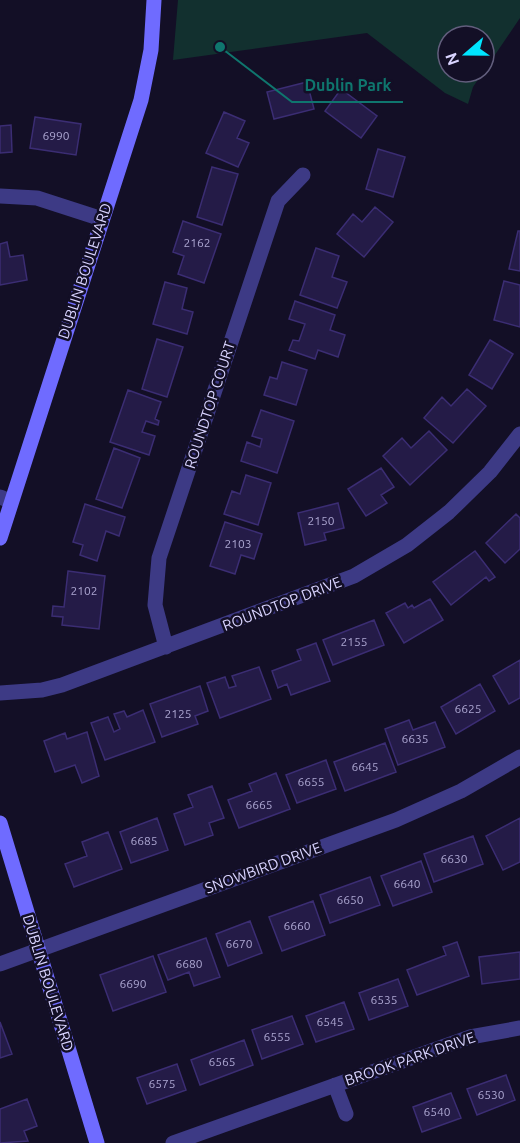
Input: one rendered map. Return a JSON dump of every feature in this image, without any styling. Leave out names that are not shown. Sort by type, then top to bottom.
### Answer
[{"type":"main road","name":"DUBLIN BOULEVARD","points":[[0,538],[5,499],[141,100],[151,50],[154,0]]},
{"type":"main road","name":"DUBLIN BOULEVARD","points":[[0,823],[97,1143]]},
{"type":"street","name":"ROUNDTOP COURT","points":[[166,647],[155,605],[159,558],[278,201],[303,175]]},
{"type":"street","points":[[0,196],[22,195],[46,200],[102,219]]},
{"type":"street","name":"ROUNDTOP DRIVE","points":[[0,693],[50,689],[338,583],[389,556],[418,537],[466,497],[520,434]]},
{"type":"street","name":"SNOWBIRD DRIVE","points":[[0,964],[406,815],[461,791],[520,757]]},
{"type":"street","name":"BROOK PARK DRIVE","points":[[173,1143],[470,1037],[520,1028]]},
{"type":"street","name":"BROOK PARK DRIVE","points":[[335,1086],[346,1114]]},
{"type":"green space","points":[[178,0],[520,0],[520,18],[496,53],[496,24],[436,24],[436,84],[475,84],[468,104],[445,93],[367,33],[173,60]]},
{"type":"building","points":[[307,82],[314,109],[274,119],[267,92]]},
{"type":"building","points":[[341,89],[377,116],[361,138],[325,111]]},
{"type":"building","points":[[224,112],[245,121],[237,138],[249,143],[238,167],[206,153]]},
{"type":"building","points":[[35,117],[81,124],[76,155],[30,148]]},
{"type":"building","points":[[11,125],[12,152],[0,153],[0,126]]},
{"type":"building","points":[[378,149],[405,157],[393,197],[366,189]]},
{"type":"building","points":[[212,167],[238,174],[222,225],[197,217]]},
{"type":"building","points":[[375,207],[393,222],[364,257],[337,234],[353,214],[362,222]]},
{"type":"building","points":[[183,221],[221,234],[204,283],[178,274],[184,256],[173,252]]},
{"type":"building","points":[[518,231],[520,231],[520,271],[509,269]]},
{"type":"building","points":[[7,242],[10,257],[23,255],[27,280],[0,285],[0,244]]},
{"type":"building","points":[[316,248],[339,256],[332,277],[347,282],[337,308],[300,295]]},
{"type":"building","points":[[504,281],[520,285],[520,327],[494,320]]},
{"type":"building","points":[[165,282],[187,288],[182,309],[193,312],[187,334],[153,324]]},
{"type":"building","points":[[295,301],[335,315],[330,330],[345,335],[338,357],[318,350],[315,359],[289,350],[293,340],[299,341],[305,324],[289,319]]},
{"type":"building","points":[[157,339],[183,347],[167,397],[142,389]]},
{"type":"building","points":[[490,340],[513,354],[492,389],[469,375]]},
{"type":"building","points":[[282,362],[307,370],[296,405],[264,395],[270,377],[277,379]]},
{"type":"building","points":[[467,389],[486,406],[453,443],[424,418],[442,397],[451,406]]},
{"type":"building","points":[[128,390],[161,402],[155,419],[159,421],[158,425],[146,421],[142,432],[155,436],[149,455],[110,442]]},
{"type":"building","points":[[261,410],[294,421],[277,473],[241,461],[247,442],[260,447],[262,439],[252,436]]},
{"type":"building","points":[[429,431],[447,450],[410,485],[383,456],[402,438],[411,448]]},
{"type":"building","points":[[114,448],[140,458],[122,508],[96,499]]},
{"type":"building","points":[[381,468],[394,487],[381,495],[387,503],[366,516],[348,489]]},
{"type":"building","points":[[246,475],[271,483],[258,525],[224,514],[232,491],[240,494]]},
{"type":"building","points":[[338,503],[344,528],[324,533],[326,540],[305,545],[298,513]]},
{"type":"building","points":[[85,504],[125,517],[119,536],[106,531],[97,561],[80,555],[83,545],[73,542]]},
{"type":"building","points":[[516,514],[520,518],[520,549],[505,563],[486,543]]},
{"type":"building","points":[[225,522],[262,534],[254,559],[241,555],[235,574],[210,566]]},
{"type":"building","points":[[475,551],[495,577],[489,581],[486,577],[451,605],[433,582]]},
{"type":"building","points":[[68,571],[105,576],[99,629],[62,625],[63,617],[52,616],[53,606],[64,607]]},
{"type":"building","points":[[430,599],[443,620],[404,643],[386,613],[405,603],[408,608],[412,605],[414,608]]},
{"type":"building","points":[[374,620],[384,645],[333,665],[323,640]]},
{"type":"building","points":[[316,643],[330,681],[291,695],[287,684],[278,688],[272,671],[301,660],[297,650]]},
{"type":"building","points":[[520,660],[520,698],[509,704],[493,676]]},
{"type":"building","points":[[259,667],[271,699],[220,718],[207,683],[225,677],[229,688],[236,686],[232,676]]},
{"type":"building","points":[[480,684],[495,711],[456,734],[441,707]]},
{"type":"building","points":[[200,686],[208,711],[195,716],[198,724],[162,737],[150,704]]},
{"type":"building","points":[[143,710],[155,742],[105,760],[91,723],[108,717],[114,732],[120,729],[114,714],[124,711],[127,717]]},
{"type":"building","points":[[409,720],[413,730],[435,722],[445,747],[398,765],[385,729]]},
{"type":"building","points":[[87,732],[99,776],[82,783],[75,765],[55,772],[44,741],[65,733],[67,739]]},
{"type":"building","points":[[385,743],[396,772],[345,791],[334,762]]},
{"type":"building","points":[[326,760],[336,789],[297,803],[286,775]]},
{"type":"building","points":[[276,773],[290,809],[239,828],[228,800],[252,791],[249,784]]},
{"type":"building","points":[[212,786],[224,818],[209,823],[213,835],[185,845],[174,814],[193,807],[188,795]]},
{"type":"building","points":[[157,818],[168,850],[131,863],[120,832]]},
{"type":"building","points":[[520,818],[520,862],[503,870],[486,836]]},
{"type":"building","points":[[108,832],[122,869],[74,887],[65,864],[87,856],[82,842]]},
{"type":"building","points":[[473,836],[483,864],[434,882],[424,854]]},
{"type":"building","points":[[421,861],[432,892],[393,906],[381,876]]},
{"type":"building","points":[[370,877],[380,905],[330,923],[320,895]]},
{"type":"building","points":[[313,901],[325,935],[282,951],[269,917]]},
{"type":"building","points":[[250,921],[262,953],[228,966],[216,934]]},
{"type":"building","points":[[206,938],[220,977],[194,986],[189,972],[168,980],[158,955]]},
{"type":"building","points":[[457,942],[469,976],[417,995],[407,970],[446,955],[443,947]]},
{"type":"building","points":[[520,952],[520,979],[482,984],[479,957]]},
{"type":"building","points":[[153,956],[166,992],[113,1011],[100,975]]},
{"type":"building","points":[[398,979],[408,1006],[369,1020],[359,993]]},
{"type":"building","points":[[344,1002],[354,1029],[316,1042],[306,1016]]},
{"type":"building","points":[[292,1016],[303,1044],[262,1059],[252,1030]]},
{"type":"building","points":[[0,1022],[12,1054],[0,1058]]},
{"type":"building","points":[[244,1040],[253,1065],[200,1085],[191,1060]]},
{"type":"building","points":[[177,1064],[186,1090],[147,1104],[137,1078]]},
{"type":"building","points":[[506,1075],[515,1100],[477,1115],[467,1089]]},
{"type":"building","points":[[451,1093],[461,1118],[422,1132],[413,1107]]},
{"type":"building","points":[[27,1099],[37,1126],[24,1131],[28,1141],[0,1143],[0,1109]]},
{"type":"place","name":"Dublin Park","points":[[220,47]]}]
